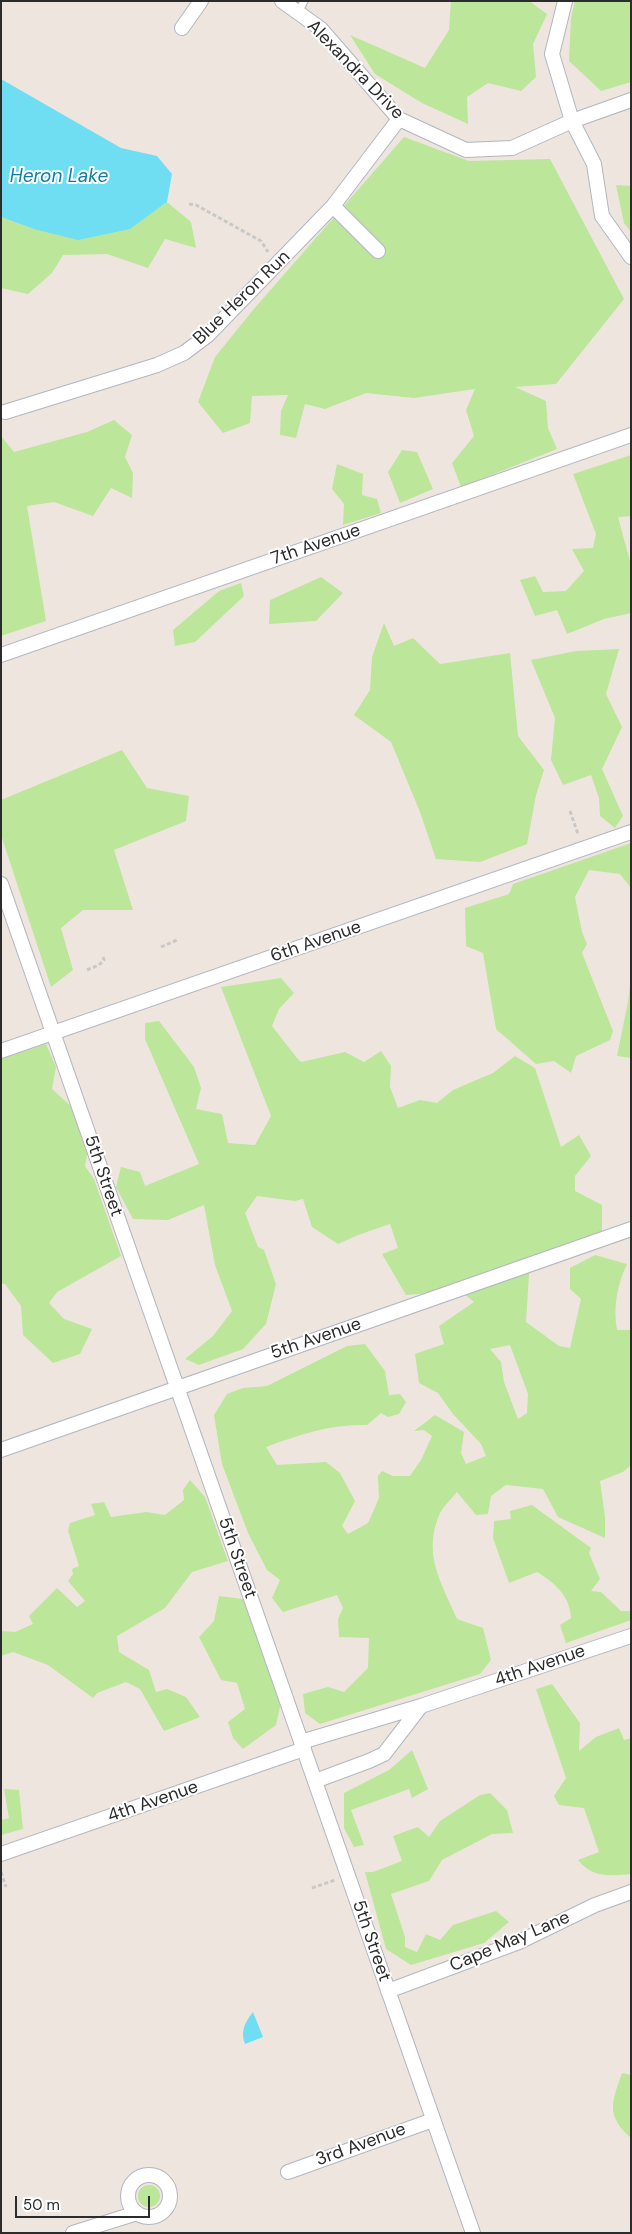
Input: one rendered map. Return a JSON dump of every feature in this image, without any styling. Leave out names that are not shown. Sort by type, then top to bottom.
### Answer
[{"type":"street","points":[[182,28],[201,1]]},
{"type":"street","name":"Alexandra Drive","points":[[282,1],[301,7],[399,119],[466,150],[512,148],[572,121],[631,100]]},
{"type":"street","points":[[565,1],[552,54],[572,121],[594,164],[602,216],[631,257]]},
{"type":"street","name":"Blue Heron Run","points":[[5,412],[157,365],[184,353],[208,335],[333,206],[399,119]]},
{"type":"street","points":[[333,206],[378,252]]},
{"type":"street","name":"7th Avenue","points":[[1,656],[631,435]]},
{"type":"street","name":"6th Avenue","points":[[1,1051],[631,832]]},
{"type":"street","name":"5th Street","points":[[1,884],[473,2233]]},
{"type":"street","name":"5th Avenue","points":[[1,1450],[631,1229]]},
{"type":"street","name":"4th Avenue","points":[[1,1854],[302,1746],[631,1636]]},
{"type":"street","points":[[315,1781],[384,1754],[421,1706]]},
{"type":"street","name":"Cape May Lane","points":[[388,1991],[519,1942],[595,1905],[631,1892]]},
{"type":"street","name":"3rd Avenue","points":[[288,2172],[433,2120]]},
{"type":"street","points":[[73,2233],[137,2213]]},
{"type":"path","points":[[189,204],[196,205],[261,241],[276,265]]},
{"type":"path","points":[[570,811],[584,849]]},
{"type":"path","points":[[161,946],[177,940],[176,938]]},
{"type":"path","points":[[87,970],[99,965],[104,960],[103,957]]},
{"type":"path","points":[[1,1872],[6,1887]]},
{"type":"path","points":[[312,1888],[348,1876]]},
{"type":"green space","points":[[451,1],[529,1],[547,14],[533,44],[536,77],[521,91],[488,83],[467,97],[468,124],[422,103],[375,74],[350,35],[425,68],[449,30]]},
{"type":"green space","points":[[575,1],[631,1],[631,82],[601,91],[569,61],[571,18]]},
{"type":"green space","points":[[404,137],[469,161],[550,159],[624,299],[556,384],[515,387],[546,401],[548,428],[557,449],[461,487],[452,463],[474,436],[466,410],[475,389],[414,398],[366,393],[325,409],[305,404],[296,438],[280,435],[281,411],[288,395],[252,396],[250,423],[223,433],[198,402],[215,357],[253,310]]},
{"type":"green space","points":[[616,185],[631,186],[631,232],[624,223]]},
{"type":"green space","points":[[167,202],[191,222],[196,248],[165,239],[148,268],[107,254],[63,255],[52,273],[28,294],[1,288],[1,217],[34,229],[130,228]]},
{"type":"green space","points":[[114,420],[132,435],[125,457],[133,473],[132,498],[111,488],[93,516],[54,502],[27,506],[46,621],[1,636],[1,436],[14,452],[87,432]]},
{"type":"green space","points":[[402,450],[417,452],[433,489],[400,503],[388,472]]},
{"type":"green space","points":[[631,455],[631,516],[618,517],[631,565],[631,613],[604,619],[567,634],[557,610],[535,616],[520,580],[535,576],[543,592],[566,591],[584,571],[572,549],[593,548],[596,534],[573,474]]},
{"type":"green space","points":[[337,464],[363,474],[362,495],[377,499],[381,513],[343,525],[344,504],[332,489]]},
{"type":"green space","points":[[321,577],[343,593],[316,621],[269,624],[270,600]]},
{"type":"green space","points":[[241,583],[244,596],[195,642],[175,646],[173,630],[219,591]]},
{"type":"green space","points":[[384,623],[394,646],[413,638],[440,664],[510,653],[518,736],[544,770],[536,795],[527,844],[480,862],[436,859],[420,812],[391,742],[354,715],[370,690],[372,657]]},
{"type":"green space","points":[[619,649],[606,694],[622,727],[602,769],[623,816],[615,828],[600,816],[599,798],[591,775],[563,785],[551,760],[555,718],[531,660],[576,651]]},
{"type":"green space","points":[[122,750],[147,788],[189,796],[186,821],[114,850],[133,910],[83,910],[61,928],[73,970],[51,987],[1,835],[1,800]]},
{"type":"green space","points":[[631,843],[631,888],[620,874],[589,870],[575,897],[582,932],[587,944],[582,953],[613,1031],[610,1040],[576,1056],[571,1073],[554,1061],[536,1064],[496,1029],[483,953],[466,946],[465,908],[509,894],[513,884]]},
{"type":"green space","points":[[631,976],[631,1058],[617,1056],[628,1002]]},
{"type":"green space","points":[[281,978],[294,993],[279,1009],[272,1026],[297,1058],[301,1062],[345,1052],[364,1062],[381,1051],[391,1066],[390,1087],[398,1108],[420,1100],[437,1103],[453,1090],[493,1073],[515,1056],[535,1068],[561,1147],[579,1135],[591,1156],[575,1176],[575,1191],[602,1205],[602,1233],[525,1260],[529,1274],[526,1322],[559,1346],[570,1348],[581,1299],[570,1289],[570,1268],[595,1255],[627,1264],[618,1288],[615,1313],[617,1330],[631,1330],[631,1465],[623,1472],[600,1481],[605,1517],[605,1538],[558,1517],[543,1489],[506,1485],[491,1496],[488,1514],[476,1515],[457,1492],[440,1513],[435,1528],[433,1555],[440,1580],[457,1619],[483,1628],[491,1660],[480,1674],[320,1724],[305,1713],[303,1694],[328,1687],[344,1692],[368,1668],[369,1638],[339,1637],[338,1619],[343,1608],[337,1595],[283,1612],[272,1598],[280,1580],[267,1570],[248,1533],[222,1464],[214,1415],[227,1394],[243,1388],[267,1386],[347,1346],[365,1344],[385,1371],[389,1395],[400,1394],[406,1402],[399,1414],[388,1417],[381,1413],[367,1425],[328,1428],[266,1447],[277,1465],[326,1462],[340,1473],[355,1501],[342,1526],[348,1534],[368,1523],[379,1498],[378,1476],[382,1471],[393,1476],[410,1476],[421,1460],[432,1436],[424,1430],[414,1431],[435,1415],[464,1432],[461,1453],[466,1464],[486,1456],[481,1444],[453,1414],[438,1393],[419,1383],[415,1354],[444,1344],[439,1326],[474,1302],[453,1285],[432,1293],[406,1295],[382,1254],[398,1248],[390,1224],[338,1244],[312,1227],[303,1199],[295,1201],[257,1196],[245,1213],[258,1247],[264,1250],[276,1284],[266,1324],[243,1349],[199,1365],[185,1359],[213,1336],[232,1311],[215,1265],[204,1205],[168,1220],[133,1219],[116,1187],[121,1167],[140,1172],[145,1186],[199,1164],[145,1039],[145,1023],[159,1021],[194,1067],[201,1088],[196,1109],[222,1114],[228,1143],[255,1145],[271,1116],[221,987]],"holes":[[[510,1345],[528,1394],[527,1413],[518,1419],[504,1382],[501,1362],[490,1349]]]},
{"type":"green space","points":[[46,1044],[56,1067],[52,1089],[72,1107],[88,1150],[85,1166],[94,1179],[121,1256],[57,1292],[49,1303],[64,1319],[92,1329],[80,1354],[53,1363],[23,1335],[21,1306],[5,1284],[1,1283],[1,1059]]},
{"type":"green space","points":[[190,1480],[205,1497],[228,1561],[192,1572],[165,1608],[117,1636],[119,1652],[149,1670],[156,1692],[167,1689],[186,1697],[200,1717],[164,1731],[140,1689],[126,1682],[97,1693],[93,1698],[48,1665],[13,1652],[1,1656],[1,1631],[15,1632],[33,1624],[29,1616],[57,1588],[77,1607],[85,1601],[68,1581],[73,1574],[72,1569],[79,1566],[68,1531],[70,1523],[95,1515],[91,1504],[104,1502],[111,1517],[146,1512],[165,1515],[184,1500],[183,1490]]},
{"type":"green space","points":[[532,1505],[591,1548],[589,1553],[600,1579],[591,1591],[601,1592],[621,1611],[631,1611],[631,1620],[566,1643],[560,1625],[571,1618],[568,1603],[560,1591],[537,1572],[509,1583],[493,1538],[494,1521],[511,1519],[510,1511]]},
{"type":"green space","points":[[219,1596],[243,1599],[281,1702],[276,1725],[243,1749],[233,1738],[228,1722],[245,1709],[237,1683],[221,1680],[199,1637],[214,1621]]},
{"type":"green space","points":[[552,1684],[580,1723],[579,1751],[596,1737],[619,1728],[624,1740],[631,1738],[631,1874],[609,1875],[595,1873],[583,1866],[578,1860],[599,1852],[584,1808],[559,1805],[554,1796],[566,1778],[536,1689]]},
{"type":"green space","points":[[412,1750],[428,1789],[412,1798],[409,1789],[351,1810],[364,1845],[354,1847],[344,1828],[344,1793],[389,1770]]},
{"type":"green space","points":[[4,1789],[19,1790],[23,1829],[1,1835],[1,1820],[9,1818]]},
{"type":"green space","points":[[490,1793],[507,1810],[513,1833],[492,1834],[442,1860],[429,1881],[391,1894],[405,1937],[405,1947],[417,1952],[426,1934],[440,1940],[453,1925],[496,1911],[509,1922],[484,1943],[411,1965],[386,1949],[365,1872],[373,1872],[402,1861],[393,1836],[418,1827],[429,1837],[440,1821],[480,1795]]},
{"type":"green space","points":[[622,2073],[631,2075],[631,2138],[617,2122],[613,2108]]},
{"type":"green space","points":[[149,2185],[157,2188],[160,2196],[157,2204],[149,2207],[141,2204],[138,2196],[141,2188]]},
{"type":"water","name":"Heron Lake","points":[[1,79],[121,148],[157,156],[172,174],[167,202],[130,229],[78,240],[34,229],[1,217]]},
{"type":"water","points":[[253,2012],[263,2037],[245,2044],[244,2027]]}]
